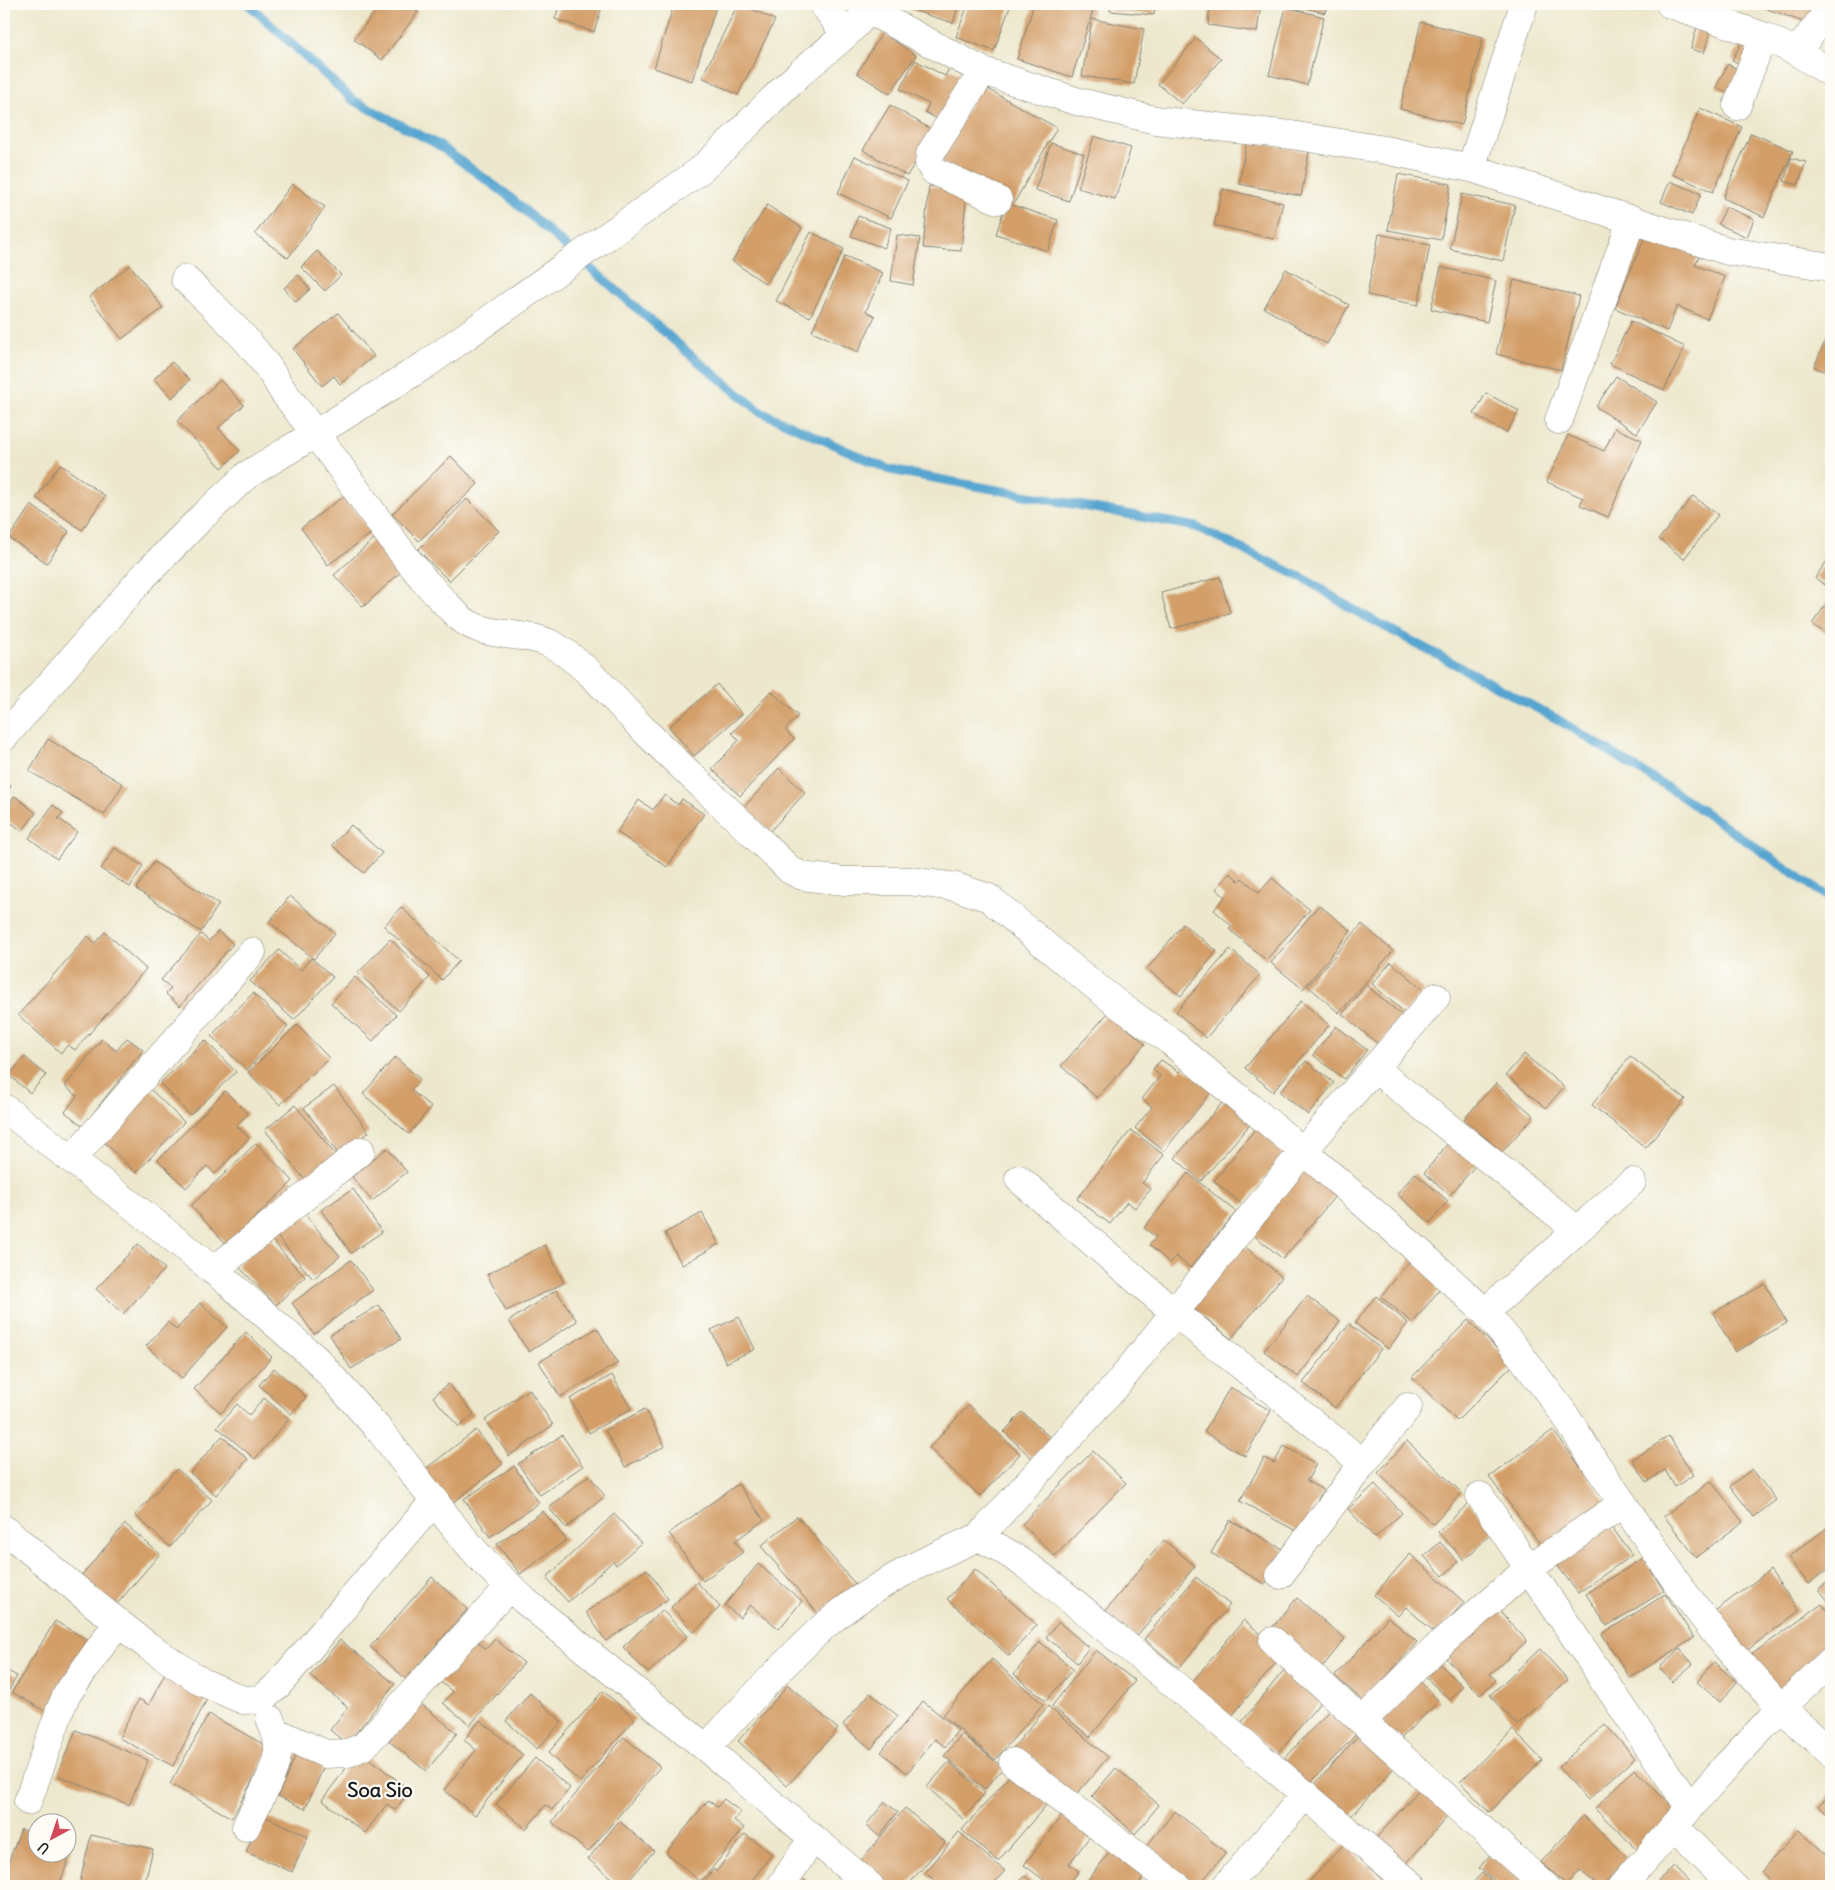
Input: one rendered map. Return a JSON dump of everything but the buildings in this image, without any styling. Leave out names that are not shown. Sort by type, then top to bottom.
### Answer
[{"type":"street","points":[[823,4],[845,34]]},
{"type":"street","points":[[1471,168],[1524,4]]},
{"type":"street","points":[[1670,4],[1763,36],[1797,52],[1831,73]]},
{"type":"street","points":[[4,737],[144,577],[203,516],[247,475],[425,365],[698,172],[719,154],[797,76],[845,34],[869,7],[983,72],[1076,101],[1155,120],[1290,135],[1385,150],[1471,168],[1728,251],[1831,267]]},
{"type":"street","points":[[1797,52],[1831,7]]},
{"type":"street","points":[[1736,106],[1763,36]]},
{"type":"street","points":[[983,72],[930,154],[929,163],[934,171],[998,200]]},
{"type":"street","points":[[1559,420],[1632,219]]},
{"type":"street","points":[[185,279],[219,312],[266,364],[282,390],[402,553],[469,626],[493,633],[535,639],[556,646],[576,660],[612,695],[633,720],[681,767],[742,822],[790,870],[809,877],[845,881],[909,881],[956,888],[988,898],[1090,982],[1170,1041],[1303,1151],[1415,1248],[1485,1312],[1515,1348],[1562,1412],[1683,1591],[1722,1642],[1781,1708],[1831,1753]]},
{"type":"street","points":[[72,1159],[252,952]]},
{"type":"street","points":[[706,1748],[822,1628],[875,1589],[913,1568],[979,1537],[1116,1386],[1303,1151],[1436,997]]},
{"type":"street","points":[[1374,1068],[1577,1230]]},
{"type":"street","points":[[4,1108],[146,1216],[316,1359],[381,1432],[459,1533],[485,1563],[525,1601],[706,1748],[870,1886]]},
{"type":"street","points":[[213,1271],[361,1151]]},
{"type":"street","points":[[1019,1179],[1174,1312],[1363,1463]]},
{"type":"street","points":[[1485,1312],[1632,1182]]},
{"type":"street","points":[[1280,1575],[1363,1463],[1408,1407]]},
{"type":"street","points":[[1480,1496],[1528,1568],[1682,1817],[1733,1886]]},
{"type":"street","points":[[4,1529],[148,1646],[202,1682],[243,1700],[262,1699],[278,1685],[435,1500]]},
{"type":"street","points":[[1362,1721],[1436,1648],[1528,1568],[1622,1503]]},
{"type":"street","points":[[979,1537],[1003,1549],[1036,1573],[1204,1707],[1413,1886]]},
{"type":"street","points":[[276,1732],[326,1754],[348,1753],[364,1746],[510,1586]]},
{"type":"street","points":[[28,1801],[67,1694],[118,1622]]},
{"type":"street","points":[[1273,1641],[1545,1886]]},
{"type":"street","points":[[1622,1886],[1728,1764],[1781,1708],[1831,1661]]},
{"type":"street","points":[[246,1827],[276,1763],[278,1748],[276,1732],[262,1699]]},
{"type":"street","points":[[1013,1762],[1177,1886]]},
{"type":"street","points":[[1226,1886],[1306,1794]]},
{"type":"street","points":[[781,1886],[813,1838]]},
{"type":"waterway","points":[[248,4],[353,100],[437,144],[506,194],[694,358],[761,412],[890,470],[1196,527],[1305,579],[1352,609],[1557,719],[1678,794],[1831,899]]},
{"type":"district","name":"Soa Sio","points":[[380,1789]]}]
